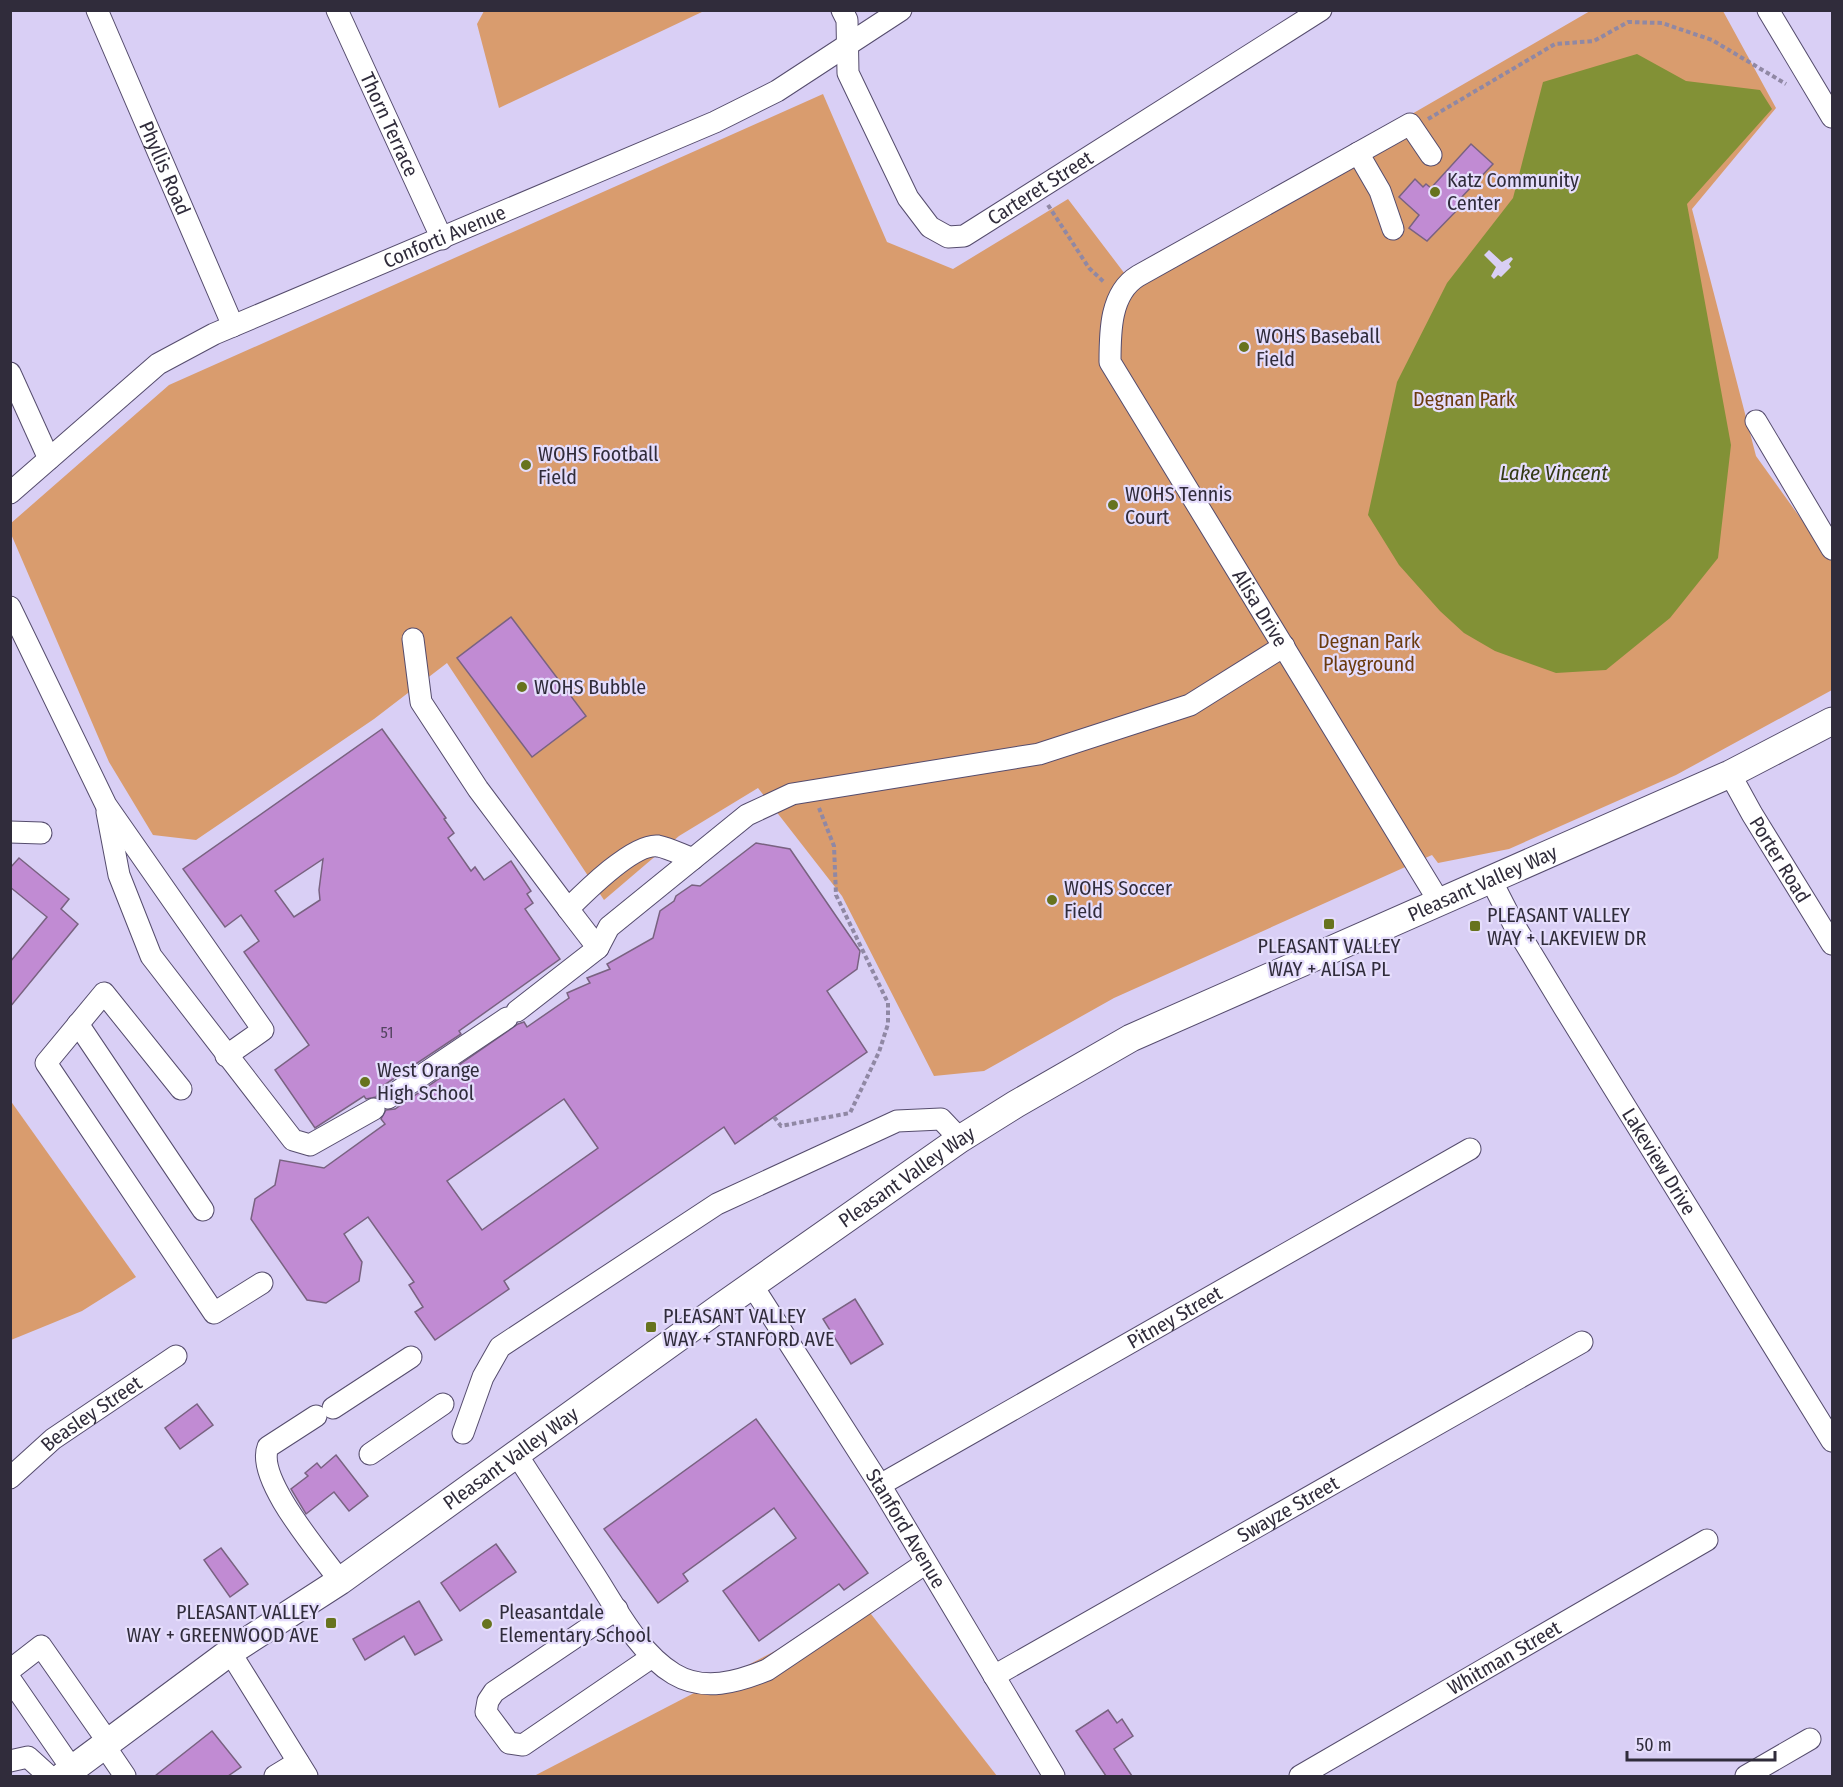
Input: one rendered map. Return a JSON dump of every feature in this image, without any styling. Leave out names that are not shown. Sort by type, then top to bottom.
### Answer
[{"type":"main road","name":"Pleasant Valley Way","points":[[61,1774],[230,1652],[340,1581],[960,1139],[1131,1038],[1730,774],[1833,721]]},
{"type":"street","name":"Phyllis Road","points":[[97,10],[233,326]]},
{"type":"street","name":"Thorn Terrace","points":[[338,10],[442,239]]},
{"type":"street","name":"Carteret Street","points":[[842,10],[847,20],[848,73],[908,198],[930,227],[948,237],[964,236],[1321,10]]},
{"type":"street","name":"Conforti Avenue","points":[[10,493],[158,364],[233,326],[715,122],[777,91],[901,10]]},
{"type":"street","points":[[1768,10],[1833,117]]},
{"type":"street","name":"Alisa Drive","points":[[1431,155],[1410,124],[1127,283],[1110,330],[1110,362],[1440,903]]},
{"type":"street","points":[[1358,153],[1380,190],[1393,229]]},
{"type":"street","points":[[10,373],[49,459]]},
{"type":"street","points":[[1756,421],[1833,549]]},
{"type":"street","points":[[10,607],[106,805],[263,1030],[226,1056]]},
{"type":"street","points":[[413,639],[421,702],[478,789],[598,948]]},
{"type":"street","points":[[106,805],[119,875],[151,956],[293,1140],[310,1144],[381,1103],[512,1015],[598,948],[609,927],[747,815],[792,794],[1039,754],[1190,705],[1284,646]]},
{"type":"street","name":"Porter Road","points":[[1730,774],[1752,814],[1833,944]]},
{"type":"street","points":[[10,832],[41,833]]},
{"type":"street","points":[[568,909],[594,884],[645,847],[659,846],[693,859]]},
{"type":"street","name":"Lakeview Drive","points":[[1491,880],[1565,1009],[1833,1441]]},
{"type":"street","points":[[181,1089],[104,993],[46,1063],[214,1314],[262,1283]]},
{"type":"street","points":[[78,1024],[203,1210]]},
{"type":"street","points":[[463,1433],[483,1377],[500,1347],[717,1204],[897,1121],[941,1119],[960,1139]]},
{"type":"street","name":"Pitney Street","points":[[880,1485],[1470,1149]]},
{"type":"street","name":"Stanford Avenue","points":[[752,1286],[880,1485],[1054,1776]]},
{"type":"street","name":"Swayze Street","points":[[994,1676],[1582,1342]]},
{"type":"street","name":"Beasley Street","points":[[10,1478],[53,1439],[176,1356]]},
{"type":"street","points":[[340,1581],[278,1494],[265,1460],[267,1447],[411,1357]]},
{"type":"street","points":[[370,1454],[443,1404]]},
{"type":"street","points":[[517,1455],[617,1609],[652,1657],[674,1674],[693,1682],[715,1684],[741,1681],[766,1670],[926,1563]]},
{"type":"street","name":"Whitman Street","points":[[1300,1776],[1707,1540]]},
{"type":"street","points":[[617,1609],[494,1692],[488,1701],[486,1712],[509,1743],[522,1745],[530,1742],[652,1657]]},
{"type":"street","points":[[10,1670],[41,1646],[106,1743],[125,1776]]},
{"type":"street","points":[[230,1652],[303,1769],[275,1776]]},
{"type":"street","points":[[10,1679],[61,1774]]},
{"type":"street","points":[[1746,1776],[1810,1739]]},
{"type":"street","points":[[10,1761],[28,1757],[61,1774]]},
{"type":"path","points":[[774,1116],[781,1126],[850,1113],[879,1052],[888,1024],[888,1003],[837,895],[834,846],[813,790]]},
{"type":"green space","points":[[484,10],[704,11],[499,108],[477,24]]},
{"type":"green space","points":[[1590,11],[1723,11],[1776,108],[1692,209],[1756,456],[1832,562],[1832,690],[1676,775],[1509,849],[1438,863],[1432,855],[1114,998],[984,1071],[934,1076],[842,896],[758,788],[679,836],[604,900],[447,663],[374,719],[196,840],[153,835],[109,762],[11,534],[10,524],[169,385],[823,94],[887,242],[953,269],[1068,199],[1128,278]]},
{"type":"green space","points":[[10,1100],[136,1277],[82,1311],[11,1340]]},
{"type":"green space","points":[[864,1605],[997,1776],[534,1776]]},
{"type":"water","name":"Lake Vincent","points":[[1637,54],[1686,81],[1760,90],[1772,109],[1687,204],[1731,445],[1718,558],[1670,618],[1606,670],[1556,673],[1495,651],[1464,633],[1440,611],[1399,565],[1368,515],[1397,382],[1447,283],[1513,198],[1543,82]]},
{"type":"pier","points":[[1489,250],[1502,262],[1511,257],[1513,259],[1509,264],[1511,267],[1501,277],[1498,275],[1494,279],[1491,276],[1496,267],[1484,255]]},
{"type":"building","name":"Katz Community Center","points":[[1471,144],[1493,164],[1458,201],[1462,205],[1427,241],[1409,228],[1419,215],[1399,197],[1415,179],[1423,187],[1426,184],[1431,188]]},
{"type":"building","name":"WOHS Bubble","points":[[511,617],[586,716],[532,757],[457,658]]},
{"type":"building","points":[[382,729],[446,818],[444,819],[454,833],[448,838],[471,871],[475,867],[484,880],[511,861],[531,891],[527,894],[533,903],[525,909],[560,959],[459,1031],[461,1034],[381,1087],[376,1097],[366,1099],[364,1096],[315,1128],[275,1070],[309,1045],[244,952],[259,941],[241,915],[225,927],[183,869]],"holes":[[[323,859],[320,900],[294,917],[275,891]]]},
{"type":"building","name":"West Orange High School","points":[[756,843],[790,849],[860,951],[857,969],[827,991],[867,1052],[735,1144],[724,1127],[504,1281],[509,1289],[435,1340],[415,1312],[423,1307],[409,1285],[414,1282],[368,1217],[344,1234],[362,1262],[359,1281],[326,1303],[307,1300],[251,1219],[255,1199],[275,1185],[280,1160],[324,1168],[385,1124],[381,1119],[386,1110],[395,1109],[518,1024],[524,1022],[527,1027],[569,998],[567,993],[590,983],[587,978],[610,969],[607,964],[653,938],[660,911],[692,885],[700,886]],"holes":[[[564,1099],[598,1148],[482,1230],[447,1181]]]},
{"type":"building","points":[[19,858],[69,899],[61,909],[78,924],[10,1007],[10,962],[47,917],[10,887],[10,868]]},
{"type":"building","points":[[855,1299],[883,1344],[851,1364],[823,1319]]},
{"type":"building","points":[[197,1404],[213,1425],[180,1449],[165,1428]]},
{"type":"building","points":[[756,1419],[868,1573],[844,1590],[839,1584],[759,1641],[723,1591],[796,1538],[774,1508],[683,1574],[688,1581],[658,1603],[604,1529]]},
{"type":"building","points":[[336,1455],[368,1496],[349,1511],[334,1492],[306,1514],[291,1489],[308,1476],[305,1473],[317,1463],[321,1468]]},
{"type":"building","points":[[496,1544],[516,1572],[460,1611],[441,1583]]},
{"type":"building","points":[[221,1548],[248,1584],[230,1597],[204,1560]]},
{"type":"building","points":[[419,1601],[442,1640],[415,1655],[404,1636],[365,1660],[353,1639]]},
{"type":"building","points":[[1108,1710],[1117,1723],[1122,1719],[1133,1736],[1114,1749],[1132,1776],[1106,1776],[1076,1731]]},
{"type":"building","points":[[212,1731],[241,1767],[228,1776],[155,1776]]},
{"type":"place","name":"Katz Community Center","points":[[1435,192]]},
{"type":"place","name":"WOHS Baseball Field","points":[[1244,347]]},
{"type":"place","name":"WOHS Football Field","points":[[526,465]]},
{"type":"place","name":"WOHS Tennis Court","points":[[1113,505]]},
{"type":"place","name":"WOHS Bubble","points":[[522,687]]},
{"type":"place","name":"WOHS Soccer Field","points":[[1052,900]]},
{"type":"place","name":"PLEASANT VALLEY WAY + ALISA PL","points":[[1329,924]]},
{"type":"place","name":"PLEASANT VALLEY WAY + LAKEVIEW DR","points":[[1475,926]]},
{"type":"place","name":"West Orange High School","points":[[365,1082]]},
{"type":"place","name":"PLEASANT VALLEY WAY + STANFORD AVE","points":[[651,1327]]},
{"type":"place","name":"PLEASANT VALLEY WAY + GREENWOOD AVE","points":[[331,1623]]},
{"type":"place","name":"Pleasantdale Elementary School","points":[[487,1624]]},
{"type":"park label","name":"Degnan Park","points":[[1464,399]]},
{"type":"park label","name":"Degnan Park Playground","points":[[1369,652]]}]
